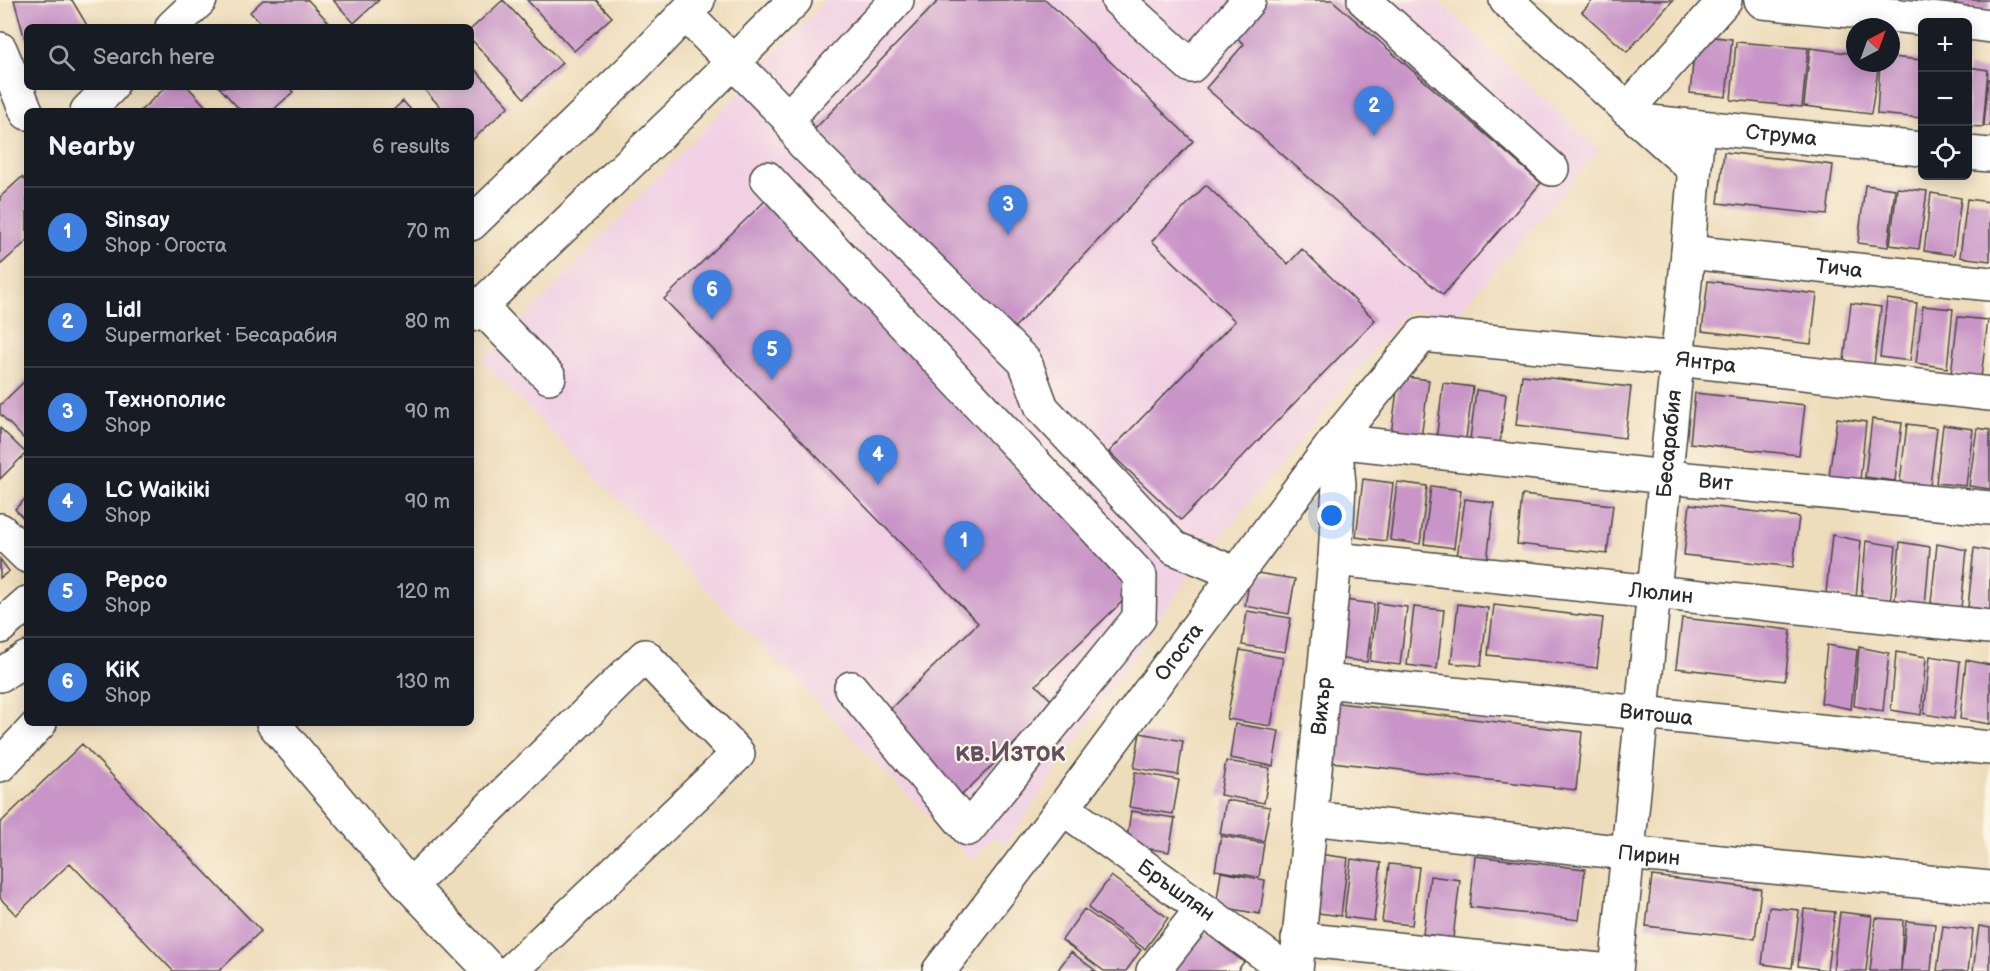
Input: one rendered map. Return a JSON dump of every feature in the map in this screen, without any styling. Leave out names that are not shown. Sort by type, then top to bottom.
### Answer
[{"type":"street","points":[[175,24],[200,0]]},
{"type":"street","points":[[549,377],[476,311],[684,111],[795,0]]},
{"type":"street","points":[[788,118],[897,0]]},
{"type":"street","points":[[1119,0],[1191,66],[1243,2]]},
{"type":"street","points":[[1364,0],[1552,168]]},
{"type":"street","points":[[1506,0],[1694,169]]},
{"type":"street","points":[[1634,115],[1725,0]]},
{"type":"street","points":[[1761,0],[1920,18]]},
{"type":"street","points":[[474,221],[635,66],[691,7],[732,61],[788,118],[803,143],[1025,362],[1042,408],[1174,548],[1237,573]]},
{"type":"street","points":[[1972,24],[1990,26]]},
{"type":"street","points":[[0,49],[25,108]]},
{"type":"street","points":[[90,108],[108,90]]},
{"type":"street","name":"Струма","points":[[1634,115],[1698,127],[1918,149]]},
{"type":"street","name":"Бесарабия","points":[[1616,971],[1655,593],[1698,127]]},
{"type":"street","points":[[1972,153],[1990,155]]},
{"type":"street","points":[[767,177],[1140,576],[1139,618],[968,829],[851,688]]},
{"type":"street","name":"Тича","points":[[1688,252],[1990,284]]},
{"type":"street","name":"Огоста","points":[[939,971],[1335,441],[1422,335]]},
{"type":"street","name":"Янтра","points":[[1422,335],[1677,359],[1990,394]]},
{"type":"street","name":"Вит","points":[[1335,441],[1666,477],[1990,508]]},
{"type":"street","name":"Вихър","points":[[1297,955],[1335,559],[1339,484],[1335,441]]},
{"type":"street","points":[[0,530],[24,553]]},
{"type":"street","name":"Люлин","points":[[1335,559],[1990,627]]},
{"type":"street","points":[[0,627],[24,606]]},
{"type":"street","points":[[410,886],[645,656],[738,753],[511,971]]},
{"type":"street","points":[[0,675],[24,660]]},
{"type":"street","name":"Витоша","points":[[1324,681],[1990,748]]},
{"type":"street","points":[[0,765],[37,726]]},
{"type":"street","points":[[276,726],[410,886],[491,971]]},
{"type":"street","name":"Бръшлян","points":[[1063,808],[1288,971]]},
{"type":"street","name":"Пирин","points":[[1311,818],[1627,853],[1990,888]]},
{"type":"street","points":[[1154,971],[1202,909]]},
{"type":"street","points":[[1297,955],[1610,971]]},
{"type":"shaded area","points":[[826,0],[1437,0],[1599,150],[1457,314],[1406,311],[1185,581],[1006,844],[994,836],[973,861],[483,362]]},
{"type":"building","points":[[14,0],[72,0],[86,24],[24,24],[24,36]]},
{"type":"building","points":[[263,0],[308,0],[330,24],[261,24],[250,12]]},
{"type":"building","points":[[333,0],[379,0],[354,23]]},
{"type":"building","points":[[503,0],[562,63],[524,98],[474,42],[474,26]]},
{"type":"building","points":[[527,0],[596,0],[612,17],[574,51]]},
{"type":"building","points":[[939,0],[1046,0],[1193,141],[1013,329],[809,135]]},
{"type":"building","points":[[1258,0],[1332,0],[1541,183],[1443,295],[1206,88],[1244,44],[1230,32]]},
{"type":"building","points":[[1593,0],[1673,0],[1627,52],[1582,12]]},
{"type":"building","points":[[1923,0],[1990,0],[1990,10],[1922,5]]},
{"type":"building","points":[[1696,35],[1732,39],[1726,97],[1690,93]]},
{"type":"building","points":[[1736,42],[1808,48],[1802,107],[1731,100]]},
{"type":"building","points":[[1810,48],[1846,53],[1846,72],[1878,72],[1871,114],[1804,106]]},
{"type":"building","points":[[1900,58],[1918,60],[1918,118],[1877,114],[1879,72],[1900,72]]},
{"type":"building","points":[[474,68],[509,106],[474,138],[474,108],[441,108],[425,90],[474,90]]},
{"type":"building","points":[[1972,68],[1988,70],[1983,127],[1972,126]]},
{"type":"building","points":[[1988,79],[1990,79],[1990,126],[1984,126]]},
{"type":"building","points":[[163,90],[191,90],[207,108],[143,108]]},
{"type":"building","points":[[222,90],[291,90],[293,92],[275,108],[238,108]]},
{"type":"building","points":[[403,101],[409,108],[395,108]]},
{"type":"building","points":[[1724,152],[1833,165],[1827,215],[1718,203]]},
{"type":"building","points":[[22,177],[24,179],[24,244],[0,265],[0,197]]},
{"type":"building","points":[[1206,185],[1288,264],[1302,249],[1375,320],[1181,520],[1109,452],[1235,321],[1152,241]]},
{"type":"building","points":[[1865,185],[1895,189],[1888,247],[1858,243]]},
{"type":"building","points":[[1897,188],[1927,191],[1919,249],[1890,245]]},
{"type":"building","points":[[1931,193],[1961,198],[1954,255],[1924,251]]},
{"type":"building","points":[[767,199],[1113,556],[1131,593],[1036,685],[1055,704],[962,795],[884,715],[978,623],[664,299]]},
{"type":"building","points":[[1967,199],[1990,202],[1990,261],[1960,257]]},
{"type":"building","points":[[1708,281],[1817,294],[1811,344],[1702,331]]},
{"type":"building","points":[[1887,299],[1917,303],[1910,361],[1880,357]]},
{"type":"building","points":[[1851,303],[1881,307],[1874,365],[1844,361]]},
{"type":"building","points":[[1923,306],[1953,309],[1947,368],[1916,363]]},
{"type":"building","points":[[1958,317],[1988,320],[1981,378],[1951,374]]},
{"type":"building","points":[[1522,375],[1631,387],[1625,438],[1516,425]]},
{"type":"building","points":[[1399,376],[1429,380],[1421,438],[1391,434]]},
{"type":"building","points":[[24,382],[24,439],[0,414],[0,405]]},
{"type":"building","points":[[1443,383],[1473,387],[1465,445],[1436,441]]},
{"type":"building","points":[[1476,390],[1506,394],[1499,452],[1469,448]]},
{"type":"building","points":[[1695,393],[1805,405],[1799,455],[1690,443]]},
{"type":"building","points":[[1837,418],[1866,422],[1860,480],[1829,476]]},
{"type":"building","points":[[1872,419],[1902,423],[1895,481],[1865,477]]},
{"type":"building","points":[[1907,424],[1937,428],[1930,486],[1900,482]]},
{"type":"building","points":[[1943,425],[1973,429],[1966,486],[1936,483]]},
{"type":"building","points":[[0,428],[24,451],[24,455],[0,479]]},
{"type":"building","points":[[1977,428],[1990,430],[1990,489],[1969,486]]},
{"type":"building","points":[[1363,479],[1393,483],[1386,541],[1356,537]]},
{"type":"building","points":[[1397,482],[1427,486],[1420,544],[1390,540]]},
{"type":"building","points":[[1431,486],[1461,490],[1454,548],[1424,544]]},
{"type":"building","points":[[1522,495],[1613,505],[1607,554],[1517,544]]},
{"type":"building","points":[[1465,499],[1494,503],[1487,561],[1457,557]]},
{"type":"building","points":[[24,500],[24,519],[15,509]]},
{"type":"building","points":[[1690,504],[1799,517],[1793,567],[1684,555]]},
{"type":"building","points":[[1832,535],[1861,541],[1856,599],[1826,593]]},
{"type":"building","points":[[1866,541],[1896,546],[1890,604],[1861,599]]},
{"type":"building","points":[[1900,542],[1930,547],[1925,606],[1895,600]]},
{"type":"building","points":[[1937,544],[1967,550],[1961,608],[1931,603]]},
{"type":"building","points":[[1974,548],[1990,551],[1990,610],[1968,607]]},
{"type":"building","points":[[0,559],[9,571],[0,578]]},
{"type":"building","points":[[1251,572],[1295,579],[1289,614],[1245,606]]},
{"type":"building","points":[[1344,600],[1374,604],[1367,662],[1336,658]]},
{"type":"building","points":[[1377,603],[1407,607],[1400,665],[1370,661]]},
{"type":"building","points":[[1458,604],[1488,608],[1481,666],[1451,663]]},
{"type":"building","points":[[1494,605],[1603,618],[1597,668],[1488,655]]},
{"type":"building","points":[[1414,607],[1444,610],[1437,669],[1407,665]]},
{"type":"building","points":[[1247,611],[1291,618],[1285,652],[1242,645]]},
{"type":"building","points":[[1682,618],[1791,630],[1785,681],[1676,668]]},
{"type":"building","points":[[1827,645],[1857,650],[1851,709],[1821,703]]},
{"type":"building","points":[[1859,647],[1889,653],[1883,711],[1854,706]]},
{"type":"building","points":[[1240,650],[1283,658],[1271,726],[1227,719]]},
{"type":"building","points":[[1896,652],[1926,657],[1921,715],[1891,710]]},
{"type":"building","points":[[1930,656],[1960,661],[1954,719],[1924,714]]},
{"type":"building","points":[[1966,660],[1990,665],[1990,724],[1960,719]]},
{"type":"building","points":[[1330,702],[1582,732],[1576,790],[1323,761]]},
{"type":"building","points":[[1235,724],[1279,731],[1273,766],[1230,758]]},
{"type":"building","points":[[1140,733],[1183,741],[1178,775],[1134,768]]},
{"type":"building","points":[[82,744],[261,931],[219,971],[173,971],[70,863],[16,915],[0,898],[0,823]]},
{"type":"building","points":[[1226,761],[1270,768],[1264,803],[1220,795]]},
{"type":"building","points":[[1135,772],[1179,780],[1173,814],[1129,807]]},
{"type":"building","points":[[1226,800],[1270,807],[1264,841],[1220,834]]},
{"type":"building","points":[[1131,811],[1175,818],[1169,852],[1126,845]]},
{"type":"building","points":[[1221,836],[1264,843],[1259,877],[1215,870]]},
{"type":"building","points":[[1318,854],[1348,858],[1341,916],[1311,912]]},
{"type":"building","points":[[1475,856],[1585,869],[1579,920],[1470,907]]},
{"type":"building","points":[[1351,859],[1381,863],[1374,921],[1344,917]]},
{"type":"building","points":[[1389,864],[1419,867],[1412,925],[1382,922]]},
{"type":"building","points":[[1221,872],[1265,880],[1260,914],[1216,906]]},
{"type":"building","points":[[1111,876],[1168,918],[1145,949],[1088,908]]},
{"type":"building","points":[[1430,876],[1460,880],[1453,938],[1423,934]]},
{"type":"building","points":[[1652,876],[1761,889],[1755,939],[1646,926]]},
{"type":"building","points":[[1769,907],[1799,910],[1792,968],[1762,964]]},
{"type":"building","points":[[1084,909],[1141,950],[1126,971],[1104,971],[1062,940]]},
{"type":"building","points":[[1804,909],[1835,912],[1827,970],[1798,966]]},
{"type":"building","points":[[1840,912],[1872,916],[1866,971],[1833,971]]},
{"type":"building","points":[[1876,918],[1903,920],[1901,971],[1870,971]]},
{"type":"building","points":[[1906,921],[1935,924],[1931,971],[1901,971]]},
{"type":"building","points":[[1943,926],[1973,930],[1968,971],[1937,971]]},
{"type":"building","points":[[1979,926],[1990,928],[1990,971],[1973,971]]},
{"type":"building","points":[[1198,927],[1244,962],[1237,971],[1164,971]]},
{"type":"building","points":[[1071,952],[1096,971],[1057,971]]},
{"type":"place","name":"Lidl","points":[[1374,136]]},
{"type":"place","name":"Технополис","points":[[1008,235]]},
{"type":"place","name":"KiK","points":[[712,320]]},
{"type":"place","name":"Pepco","points":[[772,380]]},
{"type":"place","name":"LC Waikiki","points":[[878,485]]},
{"type":"place","name":"Sinsay","points":[[964,571]]},
{"type":"district","name":"кв.Изток","points":[[1010,753]]}]
